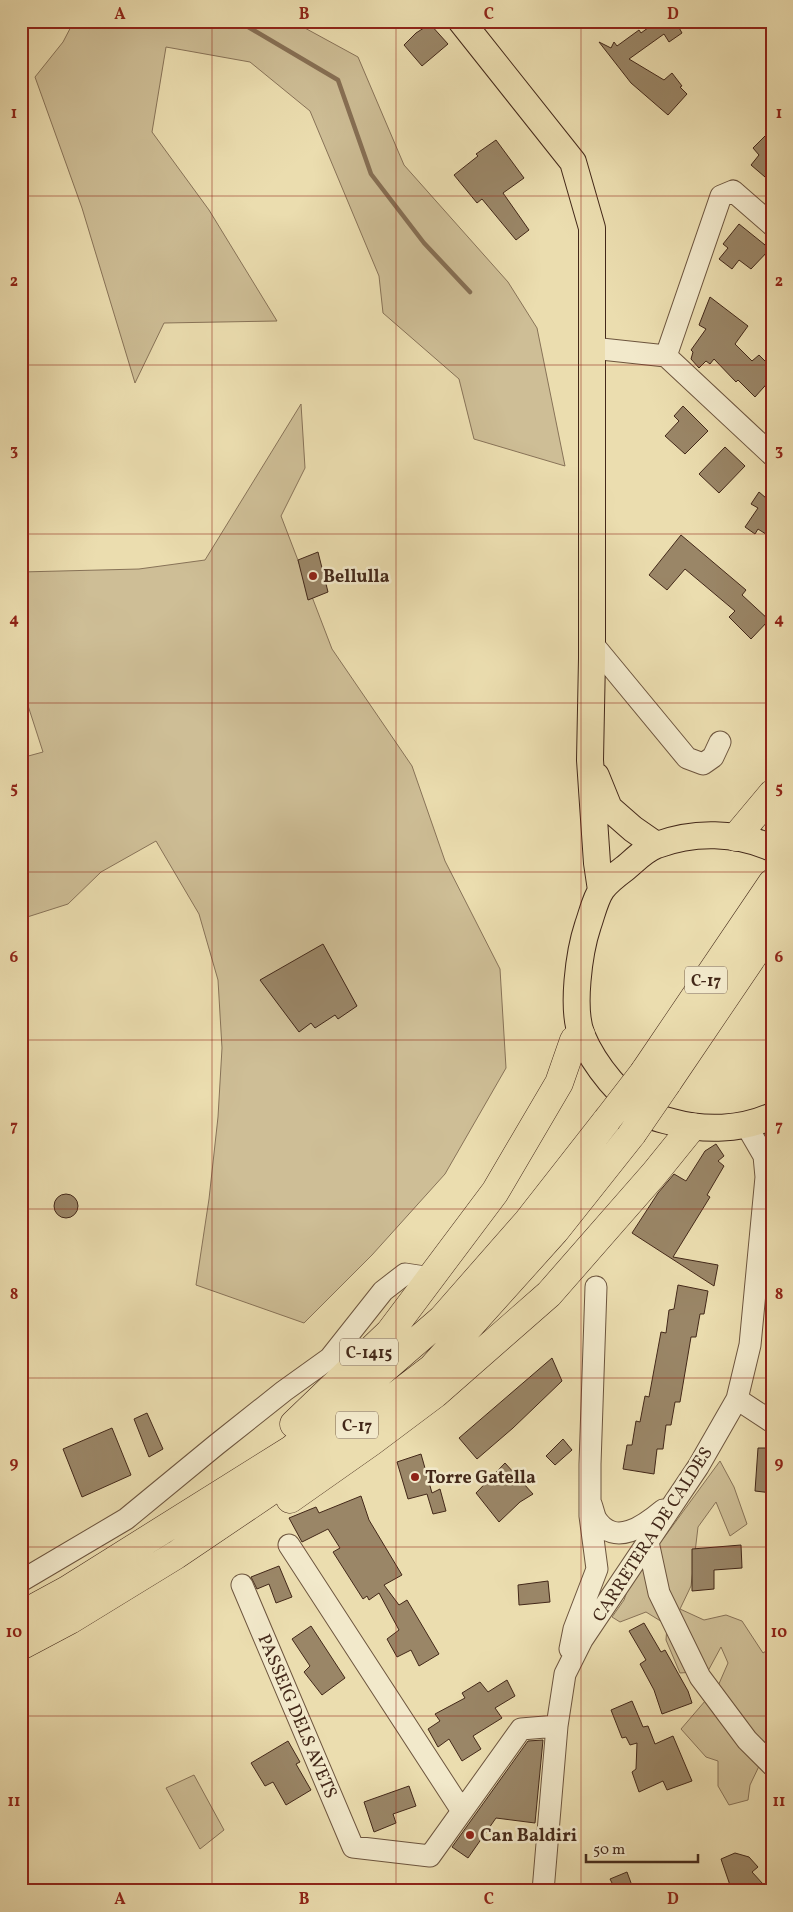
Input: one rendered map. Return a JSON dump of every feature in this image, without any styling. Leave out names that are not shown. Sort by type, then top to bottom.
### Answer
[{"type":"highway","points":[[736,837],[772,794]]},
{"type":"highway","name":"C-17","points":[[21,1646],[70,1620],[176,1555],[278,1486],[432,1368],[555,1231],[632,1134],[655,1077],[770,885]]},
{"type":"highway","name":"C-17","points":[[21,1615],[67,1590],[292,1449],[442,1320],[528,1221],[608,1120],[655,1077],[772,928]]},
{"type":"highway","name":"C-1415","points":[[67,1590],[214,1489],[301,1418],[390,1332],[496,1192],[559,1083],[574,1040],[582,1035]]},
{"type":"highway","points":[[70,1620],[156,1582],[204,1553],[270,1512],[371,1442],[435,1394],[549,1294],[642,1188],[692,1127]]},
{"type":"main road","points":[[461,21],[573,162],[592,228],[592,643],[590,760],[592,814],[598,881],[601,890]]},
{"type":"main road","points":[[590,760],[609,808],[633,829],[656,845]]},
{"type":"main road","points":[[772,848],[736,837],[710,835],[688,837],[656,845],[640,855],[601,890],[583,939],[577,976],[577,1007],[582,1035],[598,1063],[615,1086],[634,1105],[652,1116],[692,1127],[746,1126],[772,1116]]},
{"type":"street","points":[[666,356],[721,196],[733,190],[772,225]]},
{"type":"street","points":[[592,348],[666,356],[772,455]]},
{"type":"street","points":[[592,643],[687,758],[702,764],[713,757],[720,742]]},
{"type":"street","points":[[746,1126],[764,1156],[766,1177]]},
{"type":"street","points":[[766,1177],[772,1157]]},
{"type":"street","name":"CARRETERA DE CALDES","points":[[543,1891],[557,1726],[565,1674],[582,1640],[698,1467],[737,1399],[750,1345],[765,1251],[762,1224],[766,1177]]},
{"type":"street","points":[[21,1581],[126,1519],[239,1426],[330,1358],[383,1291],[405,1274],[430,1278]]},
{"type":"street","points":[[565,1674],[574,1629],[597,1569],[590,1516],[596,1287]]},
{"type":"street","points":[[737,1399],[772,1422]]},
{"type":"street","points":[[590,1499],[596,1519],[610,1531],[626,1533],[644,1525],[676,1501]]},
{"type":"street","points":[[648,1542],[659,1593],[700,1677],[747,1740],[772,1765]]},
{"type":"street","points":[[289,1545],[462,1811],[521,1729],[557,1726]]},
{"type":"street","points":[[597,1569],[605,1578],[613,1582],[624,1578]]},
{"type":"street","name":"PASSEIG DELS AVETS","points":[[242,1585],[353,1847],[430,1856],[462,1811]]},
{"type":"shaded area","points":[[74,21],[292,21],[358,57],[404,165],[508,282],[537,328],[565,466],[474,439],[459,379],[383,313],[379,276],[310,111],[250,62],[166,47],[152,132],[209,210],[277,321],[164,323],[135,383],[82,208],[35,77],[63,42]]},
{"type":"shaded area","points":[[301,404],[305,468],[281,516],[332,649],[412,766],[445,861],[500,969],[506,1068],[445,1174],[372,1255],[304,1323],[196,1285],[209,1199],[218,1117],[222,1048],[218,980],[199,914],[156,841],[101,872],[68,904],[21,919],[21,758],[43,752],[21,684],[21,572],[139,569],[205,560]]},
{"type":"shaded area","points":[[720,1461],[734,1487],[747,1524],[730,1536],[716,1502],[698,1527],[691,1586],[680,1609],[704,1620],[726,1615],[742,1621],[763,1653],[772,1647],[772,1758],[761,1762],[750,1785],[748,1800],[729,1805],[718,1786],[718,1761],[706,1757],[681,1729],[718,1686],[728,1663],[721,1647],[708,1671],[680,1673],[666,1640],[667,1625],[646,1612],[620,1622],[612,1617],[624,1600],[633,1574],[663,1539]]},
{"type":"shaded area","points":[[194,1775],[224,1830],[200,1849],[166,1788]]},
{"type":"building","points":[[655,21],[681,21],[677,24],[682,33],[669,42],[664,34],[629,59],[664,80],[672,73],[682,86],[680,87],[687,94],[668,115],[631,83],[599,42],[611,48],[614,42],[617,46],[639,30],[641,33]]},
{"type":"building","points":[[430,24],[448,44],[422,66],[404,45],[416,33]]},
{"type":"building","points":[[772,129],[772,183],[751,165],[759,155],[753,148]]},
{"type":"building","points":[[496,140],[524,178],[503,193],[529,230],[516,240],[482,199],[477,203],[454,175],[478,156],[476,154]]},
{"type":"building","points":[[739,224],[770,249],[751,269],[739,260],[732,269],[719,259],[728,248],[723,244]]},
{"type":"building","points":[[710,297],[748,326],[735,344],[752,361],[759,355],[772,368],[772,378],[755,397],[738,380],[736,382],[714,359],[710,364],[706,361],[699,368],[691,359],[693,352],[691,350],[706,329],[699,325]]},
{"type":"building","points":[[683,406],[708,431],[685,454],[665,436],[679,421],[674,416]]},
{"type":"building","points":[[725,447],[745,466],[719,493],[699,474]]},
{"type":"building","points":[[772,489],[772,538],[758,529],[755,534],[745,527],[758,508],[751,504],[759,492],[766,498]]},
{"type":"building","points":[[681,535],[746,590],[742,595],[769,620],[751,639],[729,617],[735,611],[685,569],[667,590],[649,575]]},
{"type":"building","name":"Bellulla","points":[[318,552],[328,592],[308,600],[298,560]]},
{"type":"building","points":[[323,944],[357,1006],[338,1019],[335,1015],[315,1028],[311,1023],[299,1032],[260,980]]},
{"type":"building","points":[[716,1144],[724,1156],[718,1161],[724,1166],[707,1195],[710,1197],[673,1257],[718,1265],[714,1286],[632,1233],[658,1193],[674,1174],[686,1181],[705,1151]]},
{"type":"building","points":[[66,1194],[74,1198],[78,1206],[74,1214],[66,1218],[58,1214],[54,1206],[58,1198]]},
{"type":"building","points":[[678,1285],[708,1291],[704,1314],[700,1314],[696,1337],[691,1337],[680,1402],[675,1402],[671,1425],[666,1425],[663,1449],[657,1449],[654,1474],[623,1469],[627,1445],[632,1445],[636,1421],[640,1422],[645,1396],[649,1397],[661,1332],[666,1333],[669,1310],[674,1309]]},
{"type":"building","points":[[552,1358],[562,1381],[477,1459],[459,1438]]},
{"type":"building","points":[[147,1413],[163,1449],[149,1457],[134,1419]]},
{"type":"building","points":[[112,1428],[131,1475],[82,1497],[63,1449]]},
{"type":"building","points":[[563,1439],[572,1450],[555,1465],[546,1456]]},
{"type":"building","points":[[758,1448],[772,1448],[772,1493],[755,1491]]},
{"type":"building","name":"Torre Gatella","points":[[421,1454],[432,1493],[440,1489],[446,1511],[433,1514],[427,1494],[408,1499],[397,1462]]},
{"type":"building","points":[[505,1463],[533,1494],[520,1502],[499,1522],[476,1493]]},
{"type":"building","points":[[361,1496],[369,1520],[402,1575],[384,1585],[399,1605],[407,1600],[439,1654],[419,1666],[411,1650],[397,1657],[387,1639],[399,1630],[379,1593],[369,1600],[367,1596],[363,1599],[333,1552],[340,1548],[328,1529],[302,1542],[289,1518],[316,1507],[319,1513]]},
{"type":"building","points":[[741,1545],[742,1568],[714,1570],[714,1589],[692,1591],[692,1549]]},
{"type":"building","points":[[279,1566],[292,1597],[276,1603],[269,1584],[257,1589],[251,1577]]},
{"type":"building","points":[[548,1581],[550,1602],[519,1605],[518,1585]]},
{"type":"building","points":[[644,1623],[661,1652],[665,1650],[688,1691],[692,1703],[662,1714],[654,1690],[640,1664],[646,1660],[629,1631]]},
{"type":"building","points":[[311,1626],[345,1678],[322,1695],[304,1672],[310,1666],[292,1639]]},
{"type":"building","points":[[507,1680],[515,1696],[495,1708],[502,1718],[473,1736],[481,1749],[462,1761],[449,1739],[438,1747],[428,1729],[440,1721],[435,1714],[465,1698],[462,1693],[480,1682],[488,1692]]},
{"type":"building","points":[[632,1701],[643,1727],[648,1726],[655,1744],[673,1736],[692,1781],[667,1790],[663,1781],[639,1792],[632,1772],[636,1769],[637,1743],[630,1745],[626,1737],[622,1738],[611,1710]]},
{"type":"building","points":[[543,1740],[535,1823],[496,1818],[468,1858],[452,1847],[528,1741]]},
{"type":"building","points":[[288,1741],[300,1762],[296,1764],[311,1790],[286,1805],[273,1782],[265,1786],[251,1763]]},
{"type":"building","points":[[409,1786],[416,1806],[393,1814],[396,1823],[374,1832],[364,1802]]},
{"type":"building","points":[[735,1853],[749,1857],[758,1867],[752,1872],[763,1884],[755,1891],[732,1891],[721,1859]]},
{"type":"building","points":[[627,1872],[634,1891],[616,1891],[610,1879]]},
{"type":"waterway","points":[[238,21],[338,80],[371,174],[424,243],[470,292]]},
{"type":"place","name":"Bellulla","points":[[313,576]]},
{"type":"place","name":"Torre Gatella","points":[[415,1477]]},
{"type":"place","name":"Can Baldiri","points":[[470,1835]]}]
